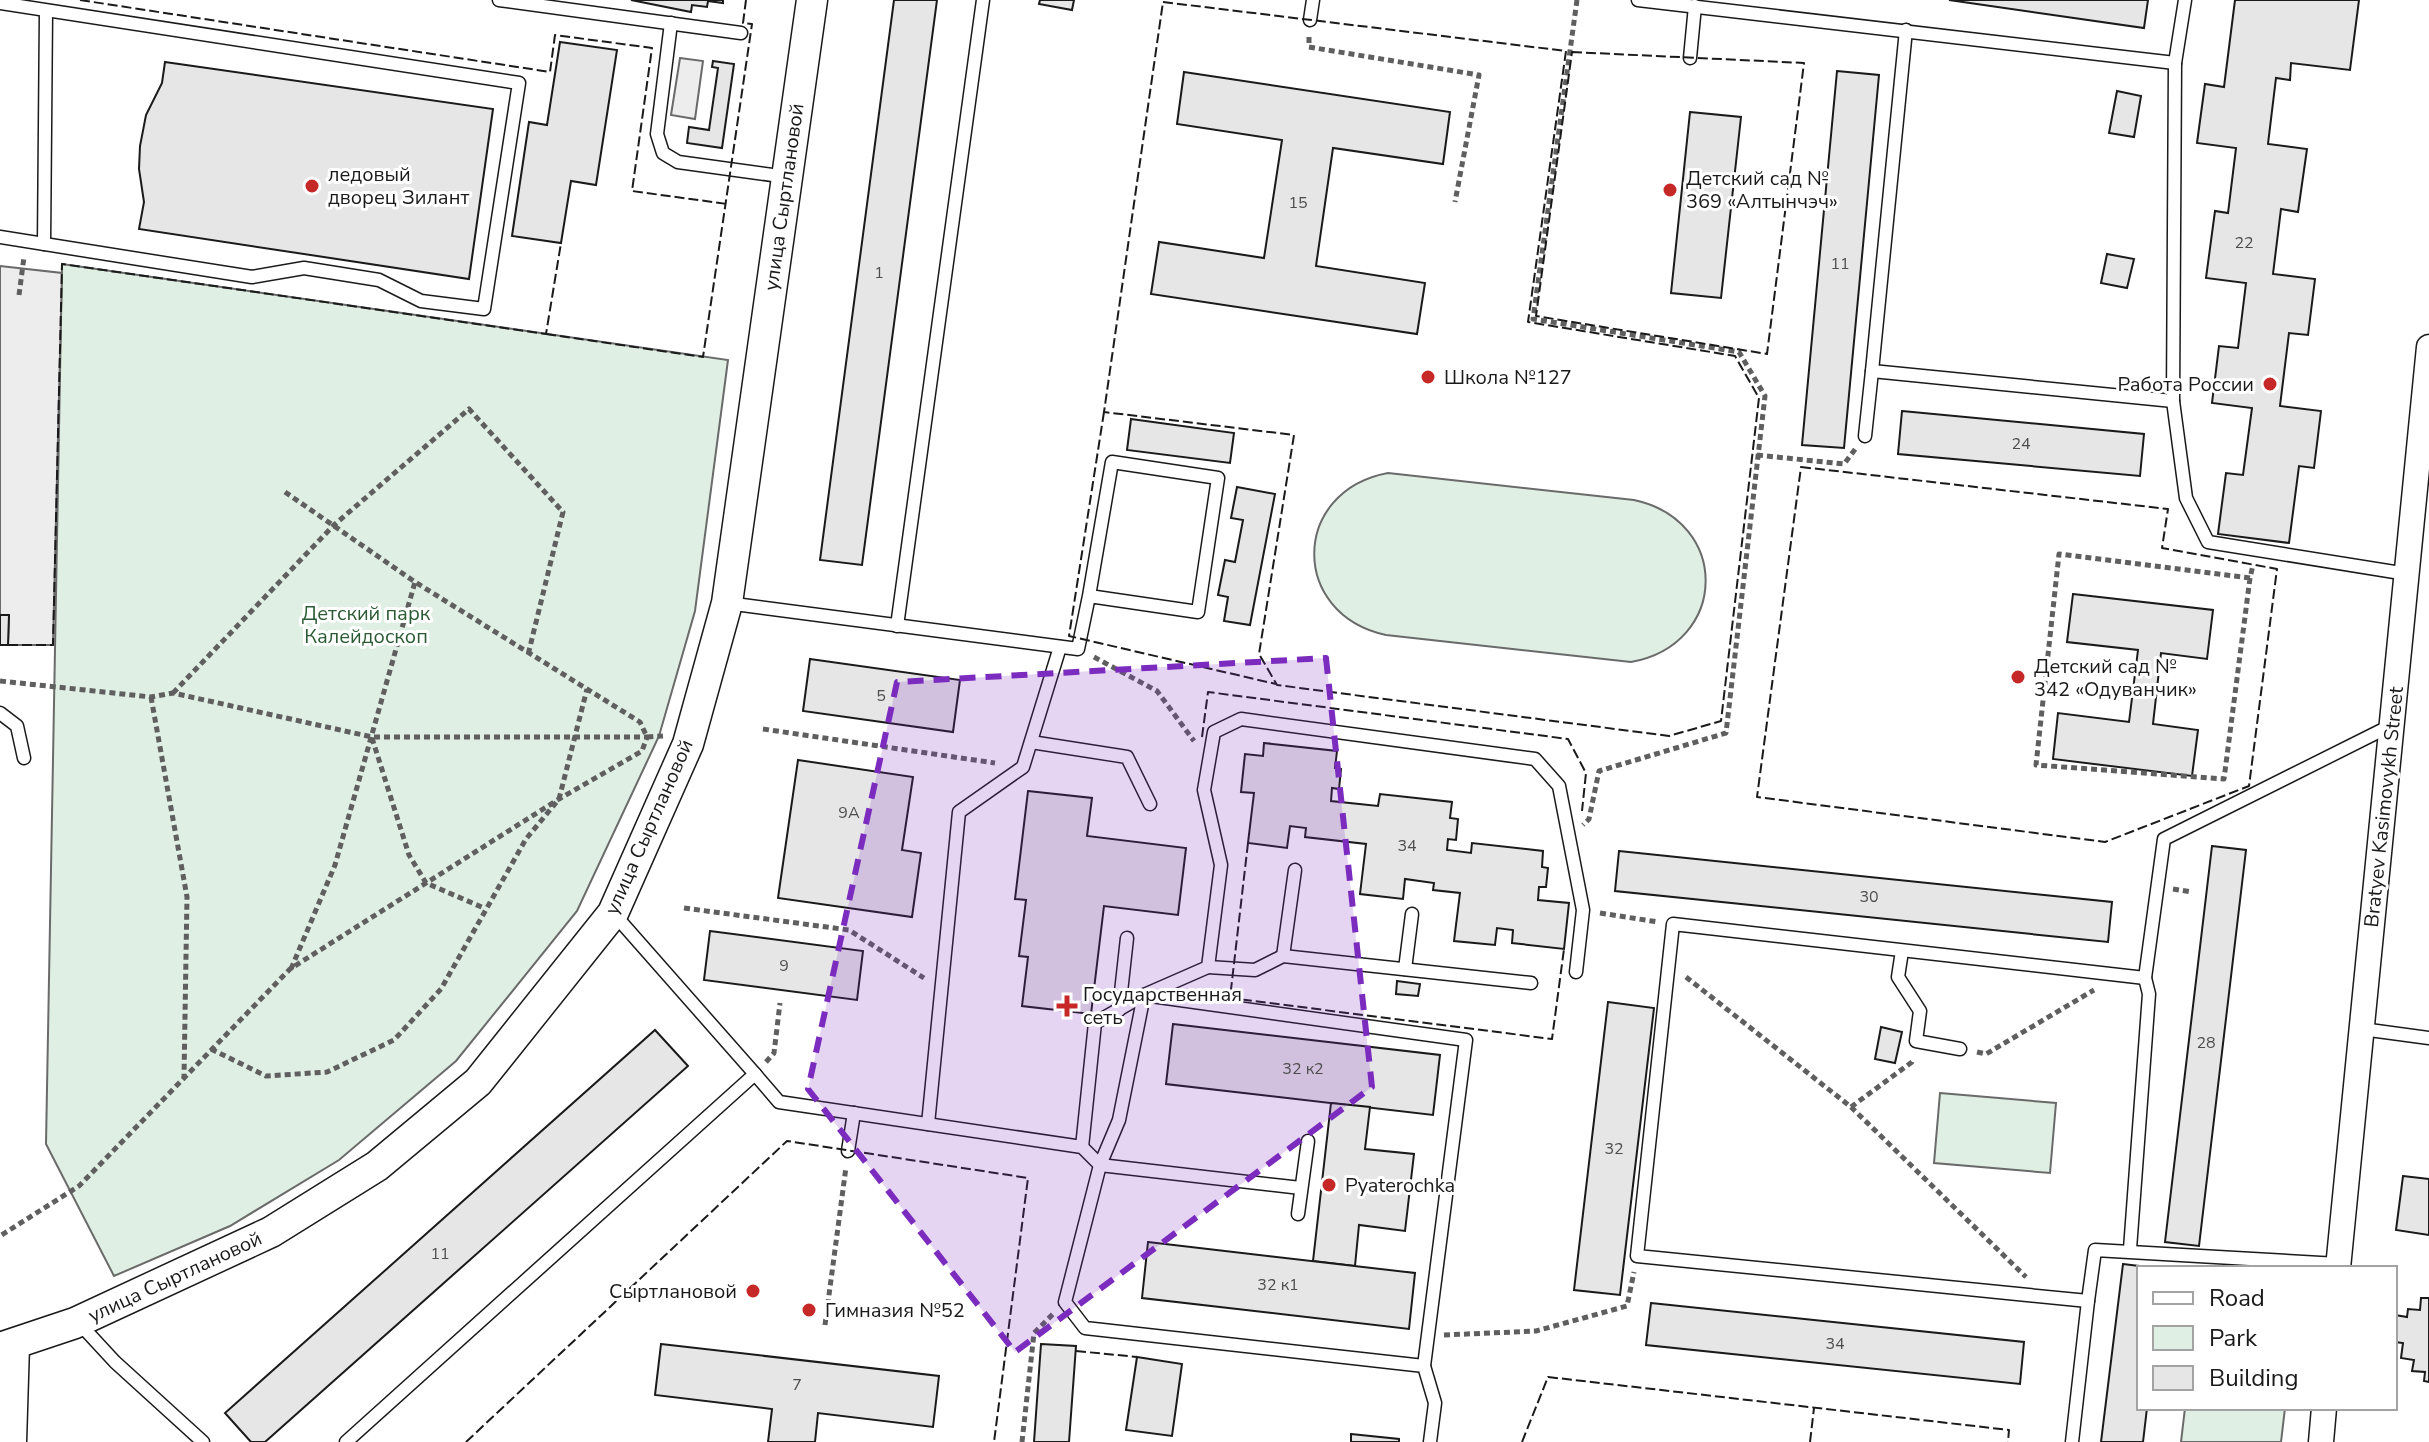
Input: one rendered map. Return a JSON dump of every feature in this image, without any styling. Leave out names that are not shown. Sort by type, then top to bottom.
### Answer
[{"type":"street","name":"улица Сыртлановой","points":[[5,1345],[78,1322],[271,1232],[377,1166],[478,1082],[613,913],[688,744],[727,603],[812,0]]},
{"type":"street","name":"Bratyev Kasimovykh Street","points":[[2338,1266],[2407,574],[2423,462],[2429,347]]},
{"type":"street","points":[[5,1345],[11,1442]]},
{"type":"street","points":[[2321,1442],[2324,1410]]},
{"type":"lane","points":[[499,0],[741,33]]},
{"type":"lane","points":[[897,626],[983,0]]},
{"type":"lane","points":[[1310,20],[1313,0]]},
{"type":"lane","points":[[1638,0],[2175,63]]},
{"type":"lane","points":[[2185,0],[2175,63],[2173,401],[2186,498],[2208,542],[2407,574]]},
{"type":"lane","points":[[0,3],[519,83],[484,309],[421,301],[379,280],[319,270],[304,268],[252,277],[0,237]]},
{"type":"lane","points":[[1690,58],[1695,6]]},
{"type":"lane","points":[[44,244],[46,11]]},
{"type":"lane","points":[[671,23],[657,134],[663,153],[678,162],[787,177]]},
{"type":"lane","points":[[1865,436],[1906,30]]},
{"type":"lane","points":[[1872,371],[2173,401]]},
{"type":"lane","points":[[727,603],[1078,649],[1112,462],[1218,478],[1198,612],[1089,596]]},
{"type":"lane","points":[[928,1124],[959,812],[1023,767],[1060,647]]},
{"type":"lane","points":[[0,713],[17,726],[24,758]]},
{"type":"lane","points":[[1208,967],[1221,865],[1204,790],[1214,732],[1241,719],[1535,759],[1559,786],[1583,910],[1576,972]]},
{"type":"lane","points":[[2130,1249],[2149,994],[2145,978],[2164,839],[2392,725]]},
{"type":"lane","points":[[1031,742],[1127,757],[1150,804]]},
{"type":"lane","points":[[1283,956],[1295,870]]},
{"type":"lane","points":[[613,913],[779,1102],[1082,1147],[1100,1165],[1301,1188]]},
{"type":"lane","points":[[1405,969],[1412,914]]},
{"type":"lane","points":[[2088,1301],[1637,1256],[1673,924],[2145,978]]},
{"type":"lane","points":[[1119,1010],[1127,938]]},
{"type":"lane","points":[[1902,951],[1898,977],[1920,1011],[1916,1041],[1960,1049]]},
{"type":"lane","points":[[1082,1147],[1095,1023],[1144,995],[1208,967],[1255,970],[1283,956],[1531,983]]},
{"type":"lane","points":[[1144,995],[1119,1120],[1100,1165],[1065,1302],[1085,1328],[1424,1366]]},
{"type":"lane","points":[[1144,995],[1466,1040],[1424,1366],[1435,1403],[1430,1442]]},
{"type":"lane","points":[[2362,1029],[2429,1038]]},
{"type":"lane","points":[[346,1442],[755,1074]]},
{"type":"lane","points":[[848,1151],[854,1113]]},
{"type":"lane","points":[[1298,1214],[1308,1141]]},
{"type":"lane","points":[[2072,1442],[2095,1250],[2130,1249],[2338,1266]]},
{"type":"lane","points":[[78,1322],[115,1362],[203,1442]]},
{"type":"path","points":[[1569,839],[1589,819],[1599,771],[1726,733],[1765,396],[1739,352],[1533,319],[1577,0]]},
{"type":"path","points":[[1310,20],[1309,47],[1479,75],[1455,202]]},
{"type":"path","points":[[19,295],[26,241]]},
{"type":"path","points":[[173,693],[334,525],[469,409],[563,512],[528,655]]},
{"type":"path","points":[[1757,455],[1844,464],[1865,436]]},
{"type":"path","points":[[0,1236],[79,1186],[290,969],[559,799],[642,751],[647,737],[640,722],[415,582],[285,492]]},
{"type":"path","points":[[2250,578],[2059,554],[2036,765],[2224,779],[2253,564]]},
{"type":"path","points":[[290,969],[335,865],[415,582]]},
{"type":"path","points":[[1078,649],[1157,691],[1209,761]]},
{"type":"path","points":[[0,681],[151,697],[173,693],[372,737],[667,736]]},
{"type":"path","points":[[211,1049],[266,1076],[327,1072],[394,1040],[441,989],[484,908],[526,839],[559,799],[587,689]]},
{"type":"path","points":[[151,697],[187,897],[184,1078]]},
{"type":"path","points":[[763,729],[1023,767]]},
{"type":"path","points":[[372,737],[409,855],[426,883],[484,908]]},
{"type":"path","points":[[684,908],[849,930],[942,990]]},
{"type":"path","points":[[1583,910],[1673,924]]},
{"type":"path","points":[[1669,963],[1851,1107],[2047,1297]]},
{"type":"path","points":[[1960,1049],[1986,1054],[2119,975]]},
{"type":"path","points":[[755,1074],[774,1053],[780,1003]]},
{"type":"path","points":[[1851,1107],[1912,1062],[1916,1041]]},
{"type":"path","points":[[825,1325],[848,1151]]},
{"type":"path","points":[[1427,1335],[1536,1331],[1627,1306],[1637,1256]]},
{"type":"path","points":[[1022,1442],[1034,1333],[1065,1302]]},
{"type":"highlighted area","points":[[1326,658],[1372,1087],[1015,1352],[808,1089],[897,682]]},
{"type":"green space","name":"Детский парк Калейдоскоп","points":[[62,264],[728,360],[695,611],[659,736],[577,911],[456,1061],[339,1160],[230,1226],[114,1276],[46,1144]]},
{"type":"green space","points":[[1388,473],[1634,500],[1666,512],[1688,532],[1702,556],[1706,582],[1701,608],[1686,632],[1663,651],[1631,662],[1386,635],[1354,623],[1332,603],[1318,579],[1314,553],[1319,527],[1333,503],[1356,484]]},
{"type":"green space","points":[[1940,1093],[2056,1103],[2050,1173],[1934,1163]]},
{"type":"green space","points":[[2185,1410],[2285,1410],[2281,1442],[2181,1442]]},
{"type":"shaded area","points":[[680,58],[703,61],[695,119],[671,115]]},
{"type":"shaded area","points":[[0,266],[62,273],[53,645],[8,645],[9,616],[0,615]]},
{"type":"building","points":[[631,0],[723,0],[723,3],[708,1],[707,7],[692,5],[691,12]]},
{"type":"building","points":[[894,0],[937,0],[862,565],[820,560]]},
{"type":"building","points":[[1040,0],[1074,0],[1072,10],[1039,4]]},
{"type":"building","points":[[1949,0],[2148,0],[2144,28]]},
{"type":"building","points":[[2235,0],[2359,0],[2350,70],[2291,63],[2290,80],[2276,78],[2268,144],[2307,149],[2298,212],[2281,209],[2273,274],[2315,279],[2308,335],[2289,333],[2280,406],[2321,411],[2314,468],[2299,466],[2289,543],[2218,534],[2226,473],[2243,475],[2252,408],[2212,403],[2219,346],[2238,348],[2246,283],[2206,278],[2215,211],[2228,213],[2236,148],[2197,143],[2205,84],[2224,87]]},
{"type":"building","points":[[560,42],[617,50],[596,185],[571,181],[561,243],[512,236],[529,122],[547,125]]},
{"type":"building","points":[[713,61],[734,64],[722,148],[687,143],[689,127],[709,130],[718,68],[712,67]]},
{"type":"building","name":"ледовый дворец Зилант","points":[[165,62],[493,109],[469,279],[139,229],[144,202],[139,169],[140,146],[146,115],[162,83]]},
{"type":"building","points":[[1837,71],[1879,75],[1844,448],[1802,445]]},
{"type":"building","points":[[1184,72],[1450,112],[1443,164],[1333,148],[1316,266],[1425,283],[1417,334],[1151,294],[1159,242],[1264,258],[1282,140],[1177,124]]},
{"type":"building","points":[[2117,91],[2141,96],[2134,137],[2109,133]]},
{"type":"building","points":[[1690,112],[1741,117],[1721,298],[1671,293]]},
{"type":"building","points":[[2107,254],[2134,259],[2127,288],[2101,283]]},
{"type":"building","points":[[1902,411],[2144,434],[2140,476],[1898,454]]},
{"type":"building","points":[[1131,419],[1234,433],[1230,463],[1127,450]]},
{"type":"building","points":[[1237,487],[1275,494],[1250,625],[1224,621],[1228,597],[1218,595],[1225,560],[1235,562],[1243,520],[1231,518]]},
{"type":"building","points":[[2073,594],[2213,610],[2207,659],[2161,653],[2153,724],[2198,730],[2192,776],[2053,759],[2058,713],[2129,722],[2138,650],[2067,642]]},
{"type":"building","points":[[0,615],[9,615],[8,645],[0,645]]},
{"type":"building","points":[[810,659],[960,680],[953,732],[803,711]]},
{"type":"building","points":[[1264,743],[1337,751],[1335,768],[1341,769],[1339,789],[1332,788],[1331,801],[1378,806],[1380,794],[1452,802],[1450,818],[1458,819],[1456,840],[1448,839],[1447,850],[1471,853],[1472,843],[1543,851],[1542,867],[1548,868],[1546,887],[1539,887],[1538,900],[1569,903],[1564,949],[1512,943],[1513,930],[1497,928],[1495,945],[1454,941],[1460,893],[1433,890],[1434,883],[1405,879],[1403,899],[1360,894],[1366,844],[1305,837],[1306,828],[1290,826],[1287,848],[1248,843],[1254,793],[1241,792],[1245,754],[1263,756]]},
{"type":"building","points":[[798,760],[913,777],[902,850],[921,853],[912,917],[778,898]]},
{"type":"building","points":[[1028,791],[1092,798],[1087,836],[1186,848],[1178,915],[1104,906],[1091,1014],[1022,1006],[1028,957],[1019,956],[1026,900],[1015,899]]},
{"type":"building","points":[[2212,846],[2246,850],[2199,1246],[2165,1242]]},
{"type":"building","points":[[1619,851],[2112,902],[2108,942],[1615,891]]},
{"type":"building","points":[[710,931],[863,951],[857,1000],[704,980]]},
{"type":"building","points":[[1397,981],[1420,984],[1418,996],[1396,994]]},
{"type":"building","points":[[1608,1002],[1654,1008],[1620,1295],[1574,1290]]},
{"type":"building","points":[[1173,1024],[1440,1055],[1433,1115],[1166,1084]]},
{"type":"building","points":[[1881,1027],[1902,1032],[1895,1063],[1875,1059]]},
{"type":"building","points":[[655,1030],[688,1066],[265,1442],[251,1442],[225,1413]]},
{"type":"building","points":[[1331,1103],[1370,1107],[1365,1149],[1414,1154],[1405,1231],[1359,1225],[1355,1266],[1313,1261]]},
{"type":"building","points":[[2403,1176],[2429,1179],[2429,1235],[2396,1230]]},
{"type":"building","points":[[1148,1242],[1415,1273],[1409,1329],[1142,1298]]},
{"type":"building","points":[[2123,1264],[2140,1266],[2137,1266],[2137,1410],[2147,1410],[2143,1442],[2101,1442]]},
{"type":"building","points":[[2421,1298],[2429,1298],[2429,1382],[2424,1381],[2425,1372],[2412,1371],[2414,1360],[2401,1358],[2403,1343],[2397,1342],[2397,1315],[2407,1317],[2408,1309],[2420,1310]]},
{"type":"building","points":[[1651,1303],[2024,1342],[2020,1384],[1646,1345]]},
{"type":"building","points":[[661,1344],[939,1376],[933,1427],[818,1413],[815,1442],[768,1442],[772,1409],[655,1395]]},
{"type":"building","points":[[1041,1344],[1076,1346],[1069,1442],[1034,1442]]},
{"type":"building","points":[[1137,1357],[1182,1364],[1172,1436],[1126,1430]]},
{"type":"building","points":[[1351,1434],[1399,1439],[1399,1442],[1351,1442]]},
{"type":"fence","points":[[80,0],[550,72],[555,35],[652,48],[632,191],[727,204]]},
{"type":"fence","points":[[546,334],[703,357],[752,24],[743,23],[746,0]]},
{"type":"fence","points":[[1163,2],[1566,51],[1528,322],[1735,356],[1759,398],[1721,721],[1669,736],[1277,685],[1259,654],[1294,435],[1104,412],[1163,2]]},
{"type":"fence","points":[[1572,52],[1804,63],[1767,354],[1536,316],[1572,52]]},
{"type":"fence","points":[[8,645],[53,645],[62,264],[546,334],[561,243]]},
{"type":"fence","points":[[1104,412],[1069,636],[1276,684]]},
{"type":"fence","points":[[1801,467],[2168,509],[2162,548],[2277,569],[2249,786],[2105,842],[1757,797],[1801,467]]},
{"type":"fence","points":[[1202,737],[1208,692],[1568,739],[1586,773],[1582,811]]},
{"type":"fence","points":[[1248,843],[1230,998],[1552,1039],[1564,949]]},
{"type":"fence","points":[[466,1442],[787,1141],[1028,1178],[994,1442]]},
{"type":"fence","points":[[1076,1351],[1137,1357]]},
{"type":"fence","points":[[1522,1442],[1548,1377],[2009,1430],[2008,1442]]},
{"type":"fence","points":[[1810,1442],[1814,1408]]},
{"type":"place","name":"ледовый дворец Зилант","points":[[312,186]]},
{"type":"place","name":"Детский сад № 369 «Алтынчэч»","points":[[1670,190]]},
{"type":"place","name":"Школа №127","points":[[1428,377]]},
{"type":"place","name":"Работа России","points":[[2270,384]]},
{"type":"place","name":"Детский сад № 342 «Одуванчик»","points":[[2018,677]]},
{"type":"place","name":"Государственная сеть","points":[[1067,1006]]},
{"type":"place","name":"Pyaterochka","points":[[1329,1185]]},
{"type":"place","name":"Сыртлановой","points":[[753,1291]]},
{"type":"place","name":"Гимназия №52","points":[[809,1310]]}]
